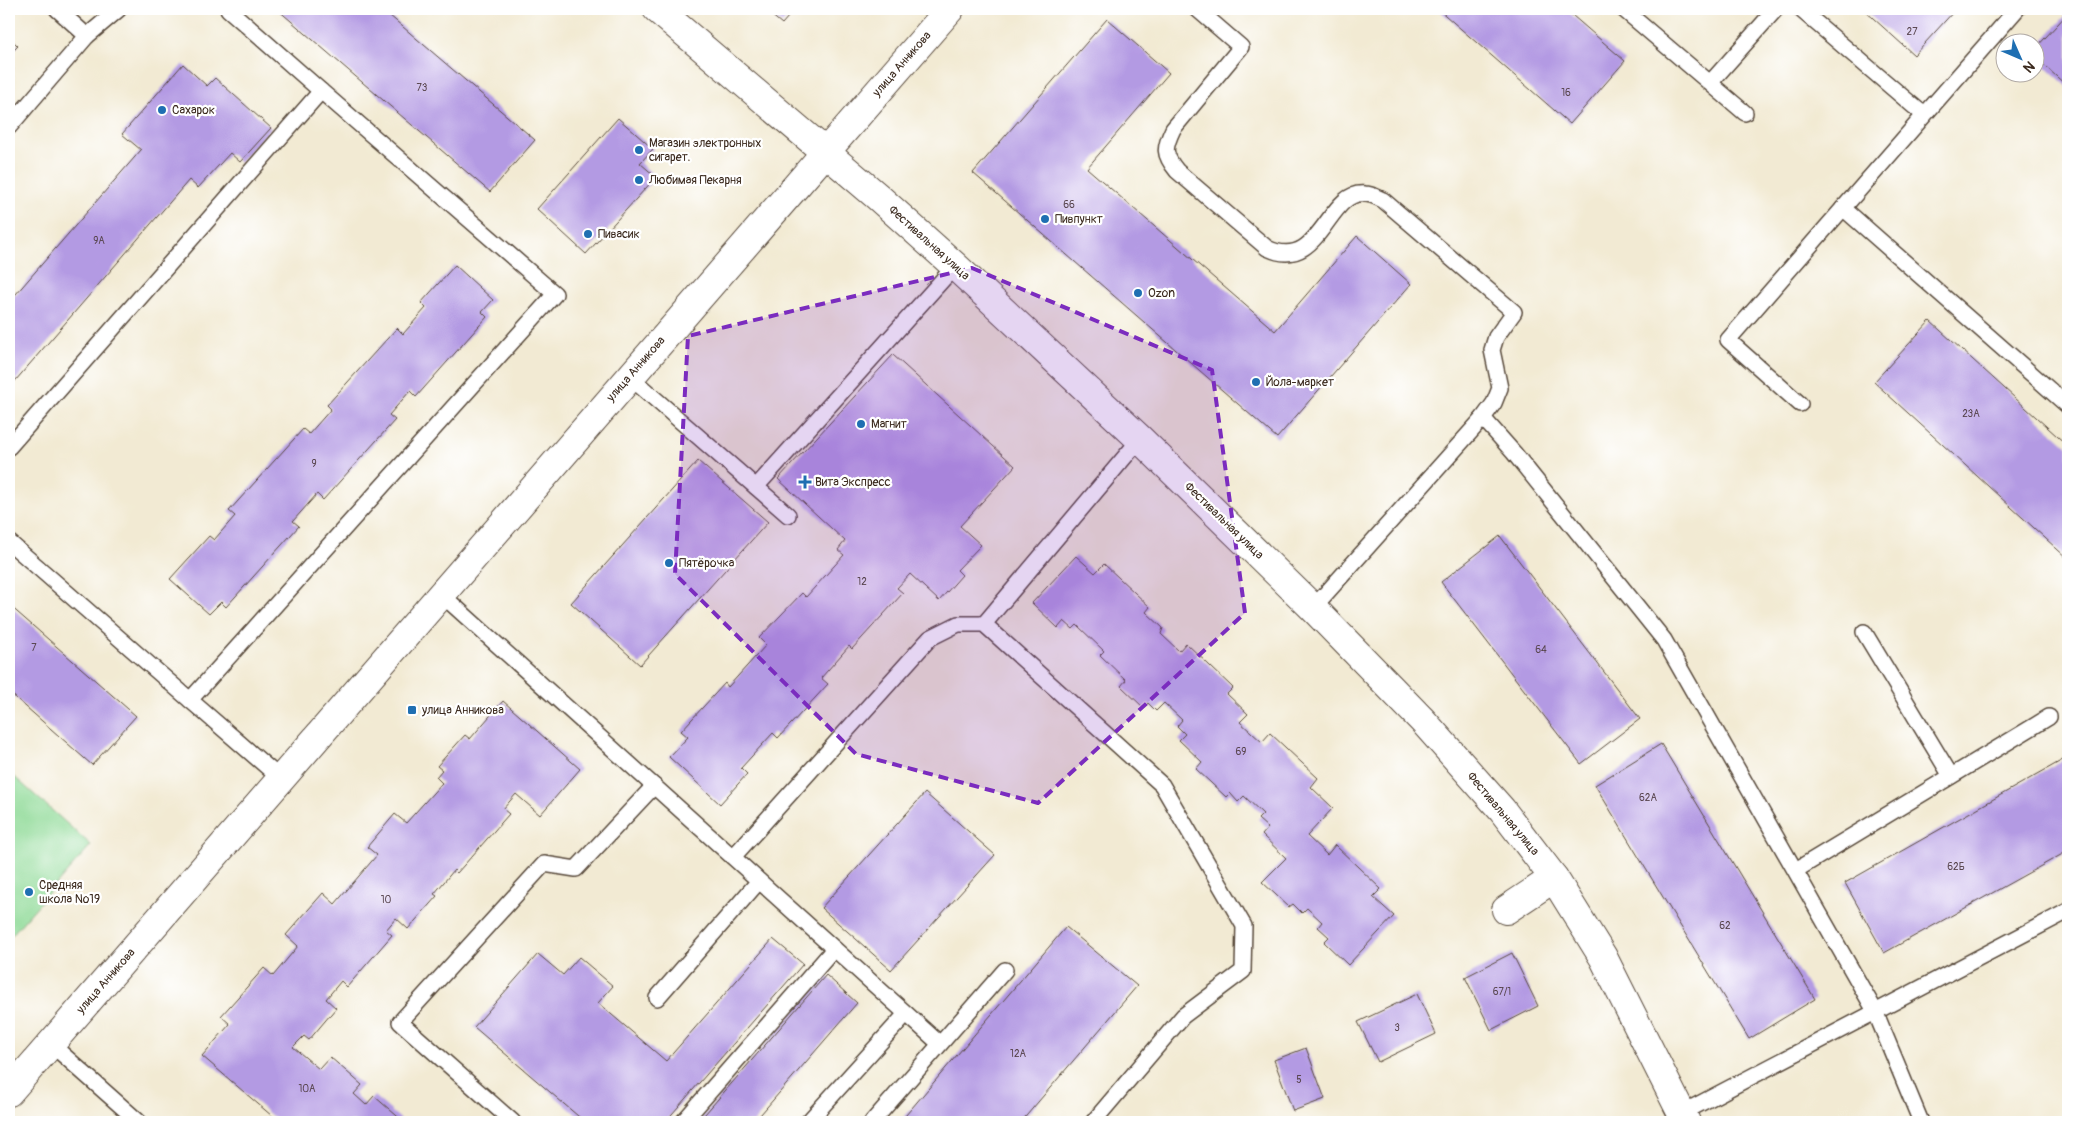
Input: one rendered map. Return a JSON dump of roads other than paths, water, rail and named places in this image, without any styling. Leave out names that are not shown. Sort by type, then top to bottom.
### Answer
[{"type":"street","name":"Фестивальная улица","points":[[657,9],[955,266],[1140,439],[1313,608],[1422,721],[1502,810],[1554,878],[1603,957],[1684,1118]]},
{"type":"street","name":"улица Анникова","points":[[9,1092],[950,9]]},
{"type":"street","points":[[1506,910],[1554,878]]},
{"type":"lane","points":[[57,9],[87,36]]},
{"type":"lane","points":[[9,127],[87,36],[119,9]]},
{"type":"lane","points":[[190,700],[555,294],[228,9]]},
{"type":"lane","points":[[1197,9],[1241,47],[1173,129],[1165,153],[1177,171],[1267,248],[1287,254],[1309,244],[1342,204],[1353,196],[1364,193],[1384,200],[1514,312],[1496,337],[1492,350],[1500,388],[1494,403],[1483,418],[1313,608]]},
{"type":"lane","points":[[1623,9],[1745,113]]},
{"type":"lane","points":[[1710,84],[1776,9]]},
{"type":"lane","points":[[1800,9],[1924,115]]},
{"type":"lane","points":[[1800,404],[1728,340],[2017,9]]},
{"type":"lane","points":[[9,447],[321,91]]},
{"type":"lane","points":[[1843,208],[2068,406]]},
{"type":"lane","points":[[756,487],[955,266]]},
{"type":"lane","points":[[630,377],[788,515]]},
{"type":"lane","points":[[1483,418],[1514,453],[1664,640],[1875,1011],[1922,1122]]},
{"type":"lane","points":[[984,624],[1140,439]]},
{"type":"lane","points":[[9,542],[281,778]]},
{"type":"lane","points":[[441,594],[940,1044]]},
{"type":"lane","points":[[733,857],[930,638],[958,624],[984,624],[1162,785],[1244,926],[1243,971],[1183,1016],[1093,1122]]},
{"type":"lane","points":[[1864,632],[1951,776]]},
{"type":"lane","points":[[1796,870],[2049,717]]},
{"type":"lane","points":[[513,1122],[400,1022],[544,864],[576,869],[654,786]]},
{"type":"lane","points":[[657,998],[759,881]]},
{"type":"lane","points":[[1684,1118],[1875,1011],[2068,911]]},
{"type":"lane","points":[[683,1122],[834,949]]},
{"type":"lane","points":[[872,1122],[1005,970]]},
{"type":"lane","points":[[808,1122],[906,1014]]},
{"type":"lane","points":[[51,1044],[139,1122]]},
{"type":"place","name":"Сахарок","points":[[162,110]]},
{"type":"place","name":"Магазин электронных сигарет.","points":[[639,150]]},
{"type":"place","name":"Любимая Пекарня","points":[[639,180]]},
{"type":"place","name":"Пивпункт","points":[[1045,219]]},
{"type":"place","name":"Пивасик","points":[[588,234]]},
{"type":"place","name":"Ozon","points":[[1138,293]]},
{"type":"place","name":"Йола-маркет","points":[[1256,382]]},
{"type":"place","name":"Магнит","points":[[861,424]]},
{"type":"place","name":"Вита Экспресс","points":[[805,482]]},
{"type":"place","name":"Пятёрочка","points":[[669,563]]},
{"type":"place","name":"улица Анникова","points":[[412,710]]},
{"type":"place","name":"Средняя школа №19","points":[[29,892]]}]
